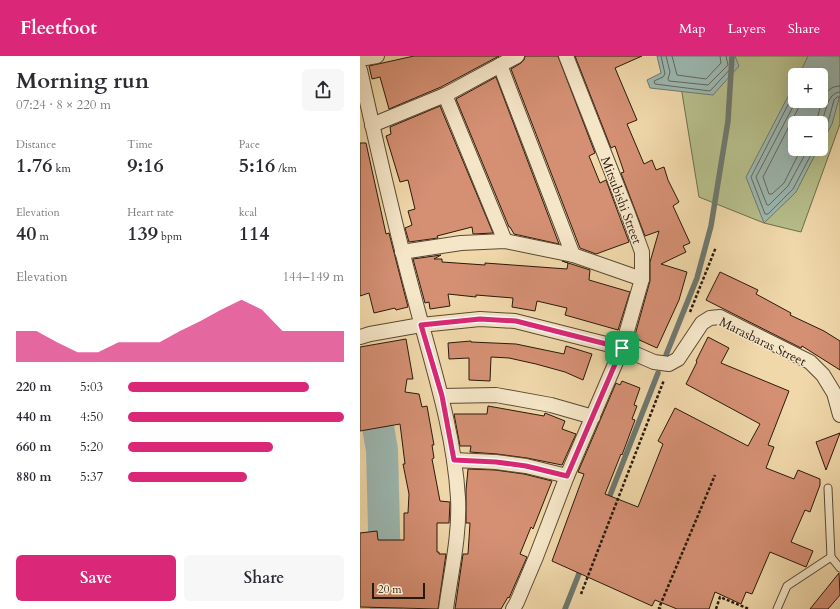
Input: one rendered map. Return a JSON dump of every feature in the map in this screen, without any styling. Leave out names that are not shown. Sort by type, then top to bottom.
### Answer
[{"type":"street","points":[[360,59],[376,56]]},
{"type":"street","points":[[372,125],[445,95],[517,56]]},
{"type":"street","name":"Mitsubishi Street","points":[[513,609],[518,602],[567,476],[622,348],[642,278],[642,252],[566,56]]},
{"type":"street","points":[[500,65],[573,255]]},
{"type":"street","points":[[360,70],[402,252],[421,325],[442,396],[454,460],[458,498],[457,525],[446,609]]},
{"type":"street","points":[[445,95],[505,242]]},
{"type":"street","points":[[402,252],[461,243],[505,242],[573,255],[642,278]]},
{"type":"street","name":"Marasbaras Street","points":[[669,364],[678,359],[702,323],[710,318],[720,318],[810,362],[823,374],[834,393],[840,415]]},
{"type":"street","points":[[360,337],[421,325],[480,319],[516,321],[622,348],[654,362],[669,364]]},
{"type":"street","points":[[442,396],[496,395],[551,406],[593,417]]},
{"type":"street","points":[[454,460],[496,462],[526,466],[567,476]]},
{"type":"lane","points":[[828,488],[831,557],[840,568]]},
{"type":"lane","points":[[777,609],[787,586],[831,557]]},
{"type":"path","points":[[690,313],[716,247]]},
{"type":"path","points":[[581,594],[669,364]]},
{"type":"path","points":[[661,609],[659,608],[715,475]]},
{"type":"path","points":[[716,609],[720,597],[749,609]]},
{"type":"green space","points":[[676,56],[840,56],[840,124],[801,232],[764,223],[699,197]]},
{"type":"water","points":[[657,56],[735,56],[739,66],[713,95],[650,88],[647,80],[661,73]]},
{"type":"water","points":[[808,56],[840,56],[840,95],[832,124],[828,131],[828,116],[788,116],[788,156],[814,156],[796,192],[764,223],[746,177],[788,96],[788,108],[828,108],[828,68],[802,68]]},
{"type":"building","points":[[414,56],[499,56],[441,87],[389,109],[380,77],[372,79],[369,66]]},
{"type":"building","points":[[525,56],[558,56],[595,153],[589,156],[600,183],[606,180],[629,242],[596,254],[580,248],[511,69],[521,63]]},
{"type":"building","points":[[575,56],[642,56],[615,68],[637,120],[627,124],[644,164],[652,160],[656,170],[664,167],[668,180],[679,202],[673,206],[690,243],[683,246],[686,252],[661,264],[687,272],[679,300],[657,348],[635,338],[635,335],[650,281],[650,262],[659,231],[645,236],[621,173],[624,172],[615,146],[611,148]]},
{"type":"building","points":[[496,77],[559,244],[514,234],[509,227],[456,99]]},
{"type":"building","points":[[440,106],[493,233],[473,234],[472,227],[437,236],[438,238],[409,242],[405,228],[412,225],[408,211],[415,209],[408,180],[400,182],[386,136],[391,134],[390,127]]},
{"type":"building","points":[[360,143],[366,143],[386,234],[389,233],[408,307],[396,310],[395,308],[374,313],[369,293],[360,296]]},
{"type":"building","points":[[441,255],[434,259],[442,259],[442,262],[485,265],[485,263],[567,269],[568,263],[562,261],[590,270],[589,280],[630,292],[618,330],[565,315],[567,308],[537,301],[535,311],[512,307],[513,298],[476,295],[476,297],[448,294],[450,306],[430,309],[429,302],[425,303],[413,259]]},
{"type":"building","points":[[720,272],[758,290],[756,294],[791,313],[790,315],[824,331],[840,341],[840,370],[802,346],[801,348],[706,300]]},
{"type":"building","points":[[708,337],[729,348],[721,363],[789,391],[768,445],[774,447],[766,468],[794,479],[798,470],[820,479],[820,485],[810,512],[805,510],[791,542],[813,551],[806,567],[770,552],[752,594],[746,592],[741,604],[715,592],[709,609],[677,609],[655,600],[652,606],[552,561],[584,474],[578,472],[616,383],[620,385],[622,381],[640,388],[634,405],[637,406],[632,419],[635,420],[605,494],[638,507],[663,444],[658,441],[675,408],[748,446],[760,424],[686,384]]},
{"type":"building","points":[[406,339],[413,379],[407,379],[405,392],[419,394],[422,407],[427,406],[434,445],[432,445],[434,458],[432,459],[440,501],[450,502],[449,523],[437,523],[437,552],[439,552],[439,554],[446,554],[438,609],[360,607],[360,533],[377,531],[378,540],[404,540],[404,513],[408,513],[409,494],[403,464],[405,464],[400,424],[360,431],[360,347]]},
{"type":"building","points":[[471,341],[516,344],[564,354],[566,346],[592,354],[583,380],[565,372],[536,364],[509,358],[491,357],[490,381],[469,380],[469,358],[449,359],[448,343]]},
{"type":"building","points":[[488,406],[544,416],[545,413],[565,421],[562,429],[576,434],[562,465],[527,458],[470,452],[471,446],[460,446],[454,414],[487,414]]},
{"type":"building","points":[[840,433],[826,470],[816,442]]},
{"type":"building","points":[[468,469],[495,470],[524,474],[552,481],[533,529],[531,527],[520,554],[527,557],[509,598],[508,597],[501,609],[455,609],[463,554],[468,554],[470,523],[466,523],[466,490]]},
{"type":"building","points":[[839,573],[840,595],[828,609],[810,609]]},
{"type":"waterway","points":[[666,355],[697,278],[711,226],[728,121],[732,56]]},
{"type":"waterway","points":[[607,503],[658,373]]},
{"type":"waterway","points":[[371,386],[382,450],[386,609]]},
{"type":"waterway","points":[[565,609],[582,566]]},
{"type":"route","points":[[480,319],[516,321],[622,348],[567,476],[526,466],[496,462],[454,460],[442,396],[421,325],[480,319]]}]
